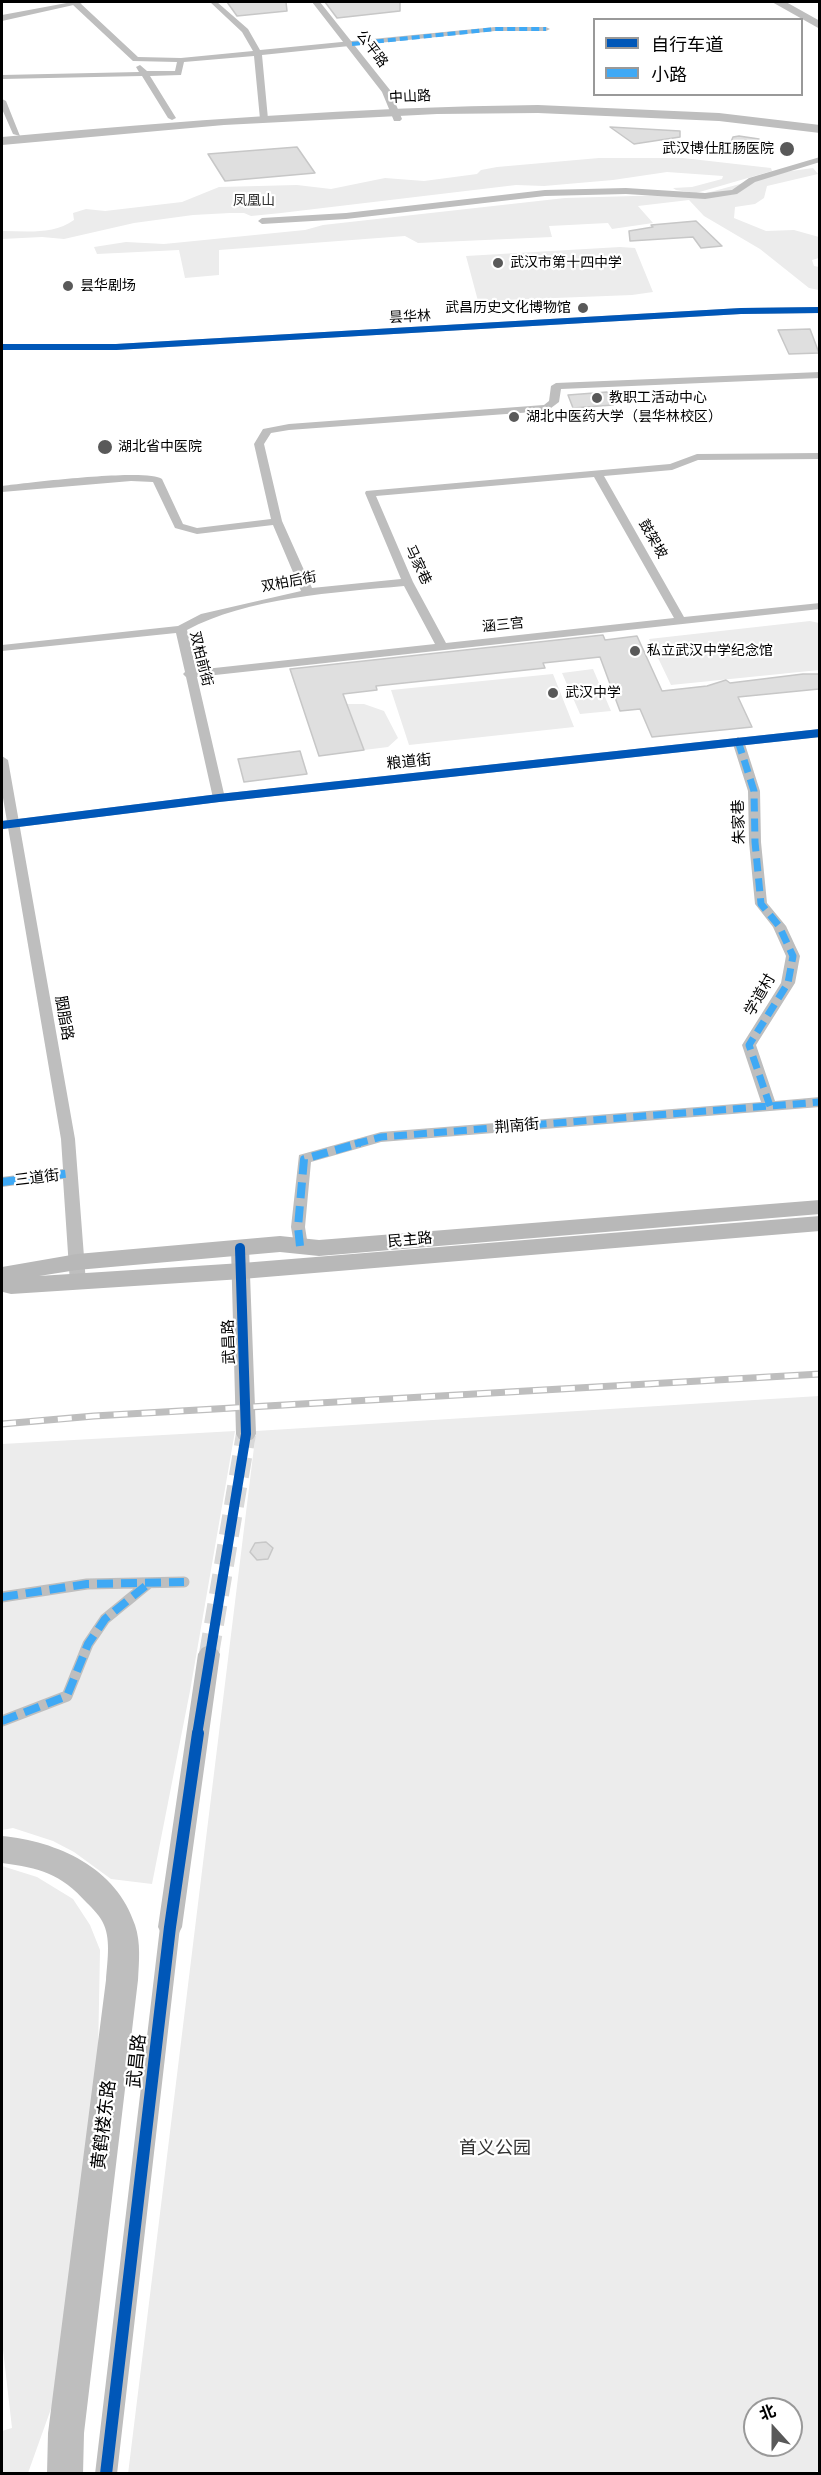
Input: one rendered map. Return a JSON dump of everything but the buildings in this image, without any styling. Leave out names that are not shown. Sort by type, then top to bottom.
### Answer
[{"type":"main road","points":[[778,2],[819,26]]},
{"type":"main road","points":[[765,4],[785,18]]},
{"type":"main road","points":[[803,29],[819,41]]},
{"type":"main road","name":"中山路","points":[[2,148],[162,131],[538,109],[634,111],[774,122],[819,129]]},
{"type":"main road","name":"中山路","points":[[2,139],[225,121],[396,116],[634,118],[750,126],[819,136]]},
{"type":"main road","points":[[2,139],[39,129],[172,118],[225,121]]},
{"type":"main road","name":"民主路","points":[[2,1287],[77,1273],[280,1244],[319,1248],[819,1207]]},
{"type":"main road","name":"民主路","points":[[2,1275],[242,1271],[819,1223]]},
{"type":"main road","name":"黄鹤楼东路","points":[[2,1850],[24,1851],[53,1858],[75,1871],[109,1905],[120,1924],[123,1947],[122,1980],[66,2433],[65,2474]]},
{"type":"street","points":[[2,18],[80,2],[136,59],[172,118]]},
{"type":"street","points":[[213,2],[245,31],[258,53],[264,119]]},
{"type":"street","name":"公平路","points":[[316,2],[387,92],[396,116]]},
{"type":"street","points":[[136,59],[181,60],[495,29],[546,29]]},
{"type":"street","points":[[2,77],[178,73],[181,60]]},
{"type":"street","points":[[2,101],[17,134]]},
{"type":"street","points":[[262,221],[346,216],[456,201],[545,193],[626,190],[705,196],[734,192],[752,180],[819,159]]},
{"type":"street","name":"昙华林","points":[[2,347],[116,347],[741,311],[819,310]]},
{"type":"street","points":[[308,593],[277,521],[259,444],[267,431],[289,427],[547,408],[554,402],[556,386],[819,375]]},
{"type":"street","points":[[597,473],[672,467],[697,457],[819,456]]},
{"type":"street","name":"马家巷","points":[[442,647],[408,582],[370,493],[597,473]]},
{"type":"street","name":"鼓架坡","points":[[597,473],[681,621]]},
{"type":"street","points":[[2,489],[131,478],[157,479],[178,526],[197,531],[277,521]]},
{"type":"street","name":"双柏后街","points":[[181,629],[205,615],[308,593],[408,582]]},
{"type":"street","name":"涵三宫","points":[[189,674],[819,606]]},
{"type":"street","name":"双柏前街","points":[[2,648],[181,629],[189,674],[219,798]]},
{"type":"street","name":"粮道街","points":[[8,824],[219,798],[819,733]]},
{"type":"street","name":"朱家巷","points":[[738,741],[754,791],[755,842],[761,904]]},
{"type":"street","name":"胭脂路","points":[[2,760],[8,824],[72,1173],[77,1273]]},
{"type":"street","name":"学道村","points":[[761,904],[779,926],[793,956],[788,983],[749,1045],[770,1106]]},
{"type":"street","name":"荆南街","points":[[300,1246],[298,1227],[304,1159],[381,1137],[819,1102]]},
{"type":"street","name":"三道街","points":[[2,1182],[72,1173]]},
{"type":"street","points":[[2,1177],[2,1182]]},
{"type":"street","name":"武昌路","points":[[240,1248],[246,1434]]},
{"type":"street","points":[[2,1597],[87,1584],[184,1582]]},
{"type":"street","points":[[2,1721],[67,1696],[88,1644],[105,1619],[149,1583]]},
{"type":"street","name":"武昌路","points":[[106,2474],[170,1927],[209,1654]]},
{"type":"green space","name":"凤凰山","points":[[599,158],[683,158],[771,168],[772,171],[696,193],[673,188],[692,187],[722,179],[723,176],[667,172],[613,180],[544,186],[516,185],[251,216],[244,213],[193,215],[134,223],[64,239],[42,237],[2,239],[2,231],[39,231],[66,225],[74,220],[73,213],[86,209],[105,211],[182,202],[219,187],[297,185],[331,189],[385,178],[424,181],[477,174],[481,170],[497,167]]},
{"type":"green space","points":[[813,168],[818,174],[767,186],[764,198],[755,204],[735,207],[734,218],[766,231],[794,230],[819,237],[819,258],[812,260],[814,266],[819,267],[819,290],[809,288],[760,249],[704,216],[689,200],[638,206],[653,223],[612,229],[608,223],[549,226],[552,237],[418,243],[405,236],[219,250],[219,275],[185,278],[179,250],[97,254],[94,247],[126,242],[164,244],[305,230],[323,225],[565,198],[703,194],[784,172]]},
{"type":"green space","points":[[635,248],[653,292],[632,295],[478,301],[466,256]]},
{"type":"green space","points":[[810,621],[819,623],[819,670],[671,685],[649,639]]},
{"type":"green space","points":[[593,669],[611,711],[580,714],[562,673]]},
{"type":"green space","points":[[553,674],[574,727],[409,745],[391,690]]},
{"type":"green space","points":[[347,704],[364,704],[384,711],[398,738],[388,747],[364,750]]},
{"type":"green space","name":"首义公园","points":[[819,1396],[819,2470],[811,2474],[128,2474],[256,1431]]},
{"type":"green space","points":[[235,1431],[190,1691],[152,1884],[111,1879],[74,1852],[53,1841],[13,1828],[2,1830],[2,1444]]},
{"type":"green space","points":[[2,1866],[37,1877],[73,1899],[90,1925],[100,1950],[98,2054],[52,2406],[28,2473],[2,2474],[2,2431],[12,2428],[2,2341]]},
{"type":"tunnel","points":[[209,1654],[246,1434]]},
{"type":"railway","points":[[2,1424],[94,1416],[820,1374]]},
{"type":"marked path","points":[[352,44],[495,29],[546,29]]},
{"type":"marked path","points":[[738,741],[754,791],[755,842],[761,904],[779,926],[793,956],[788,983],[749,1045],[770,1106]]},
{"type":"marked path","points":[[300,1246],[298,1227],[304,1159],[381,1137],[820,1102]]},
{"type":"marked path","points":[[2,1182],[72,1173]]},
{"type":"marked path","points":[[2,1597],[87,1584],[184,1582]]},
{"type":"marked path","points":[[2,1721],[67,1696],[88,1644],[105,1619],[149,1583]]},
{"type":"cycle path","points":[[2,347],[116,347],[741,311],[820,310]]},
{"type":"cycle path","points":[[2,825],[219,798],[820,733]]},
{"type":"cycle path","points":[[106,2474],[170,1927],[209,1654],[246,1434],[240,1248]]},
{"type":"place","name":"武汉博仕肛肠医院","points":[[787,149]]},
{"type":"place","name":"武汉市第十四中学","points":[[498,263]]},
{"type":"place","name":"昙华剧场","points":[[68,286]]},
{"type":"place","name":"武昌历史文化博物馆","points":[[583,308]]},
{"type":"place","name":"教职工活动中心","points":[[597,398]]},
{"type":"place","name":"湖北中医药大学（昙华林校区）","points":[[514,417]]},
{"type":"place","name":"湖北省中医院","points":[[105,447]]},
{"type":"place","name":"私立武汉中学纪念馆","points":[[635,651]]},
{"type":"place","name":"武汉中学","points":[[553,693]]}]
